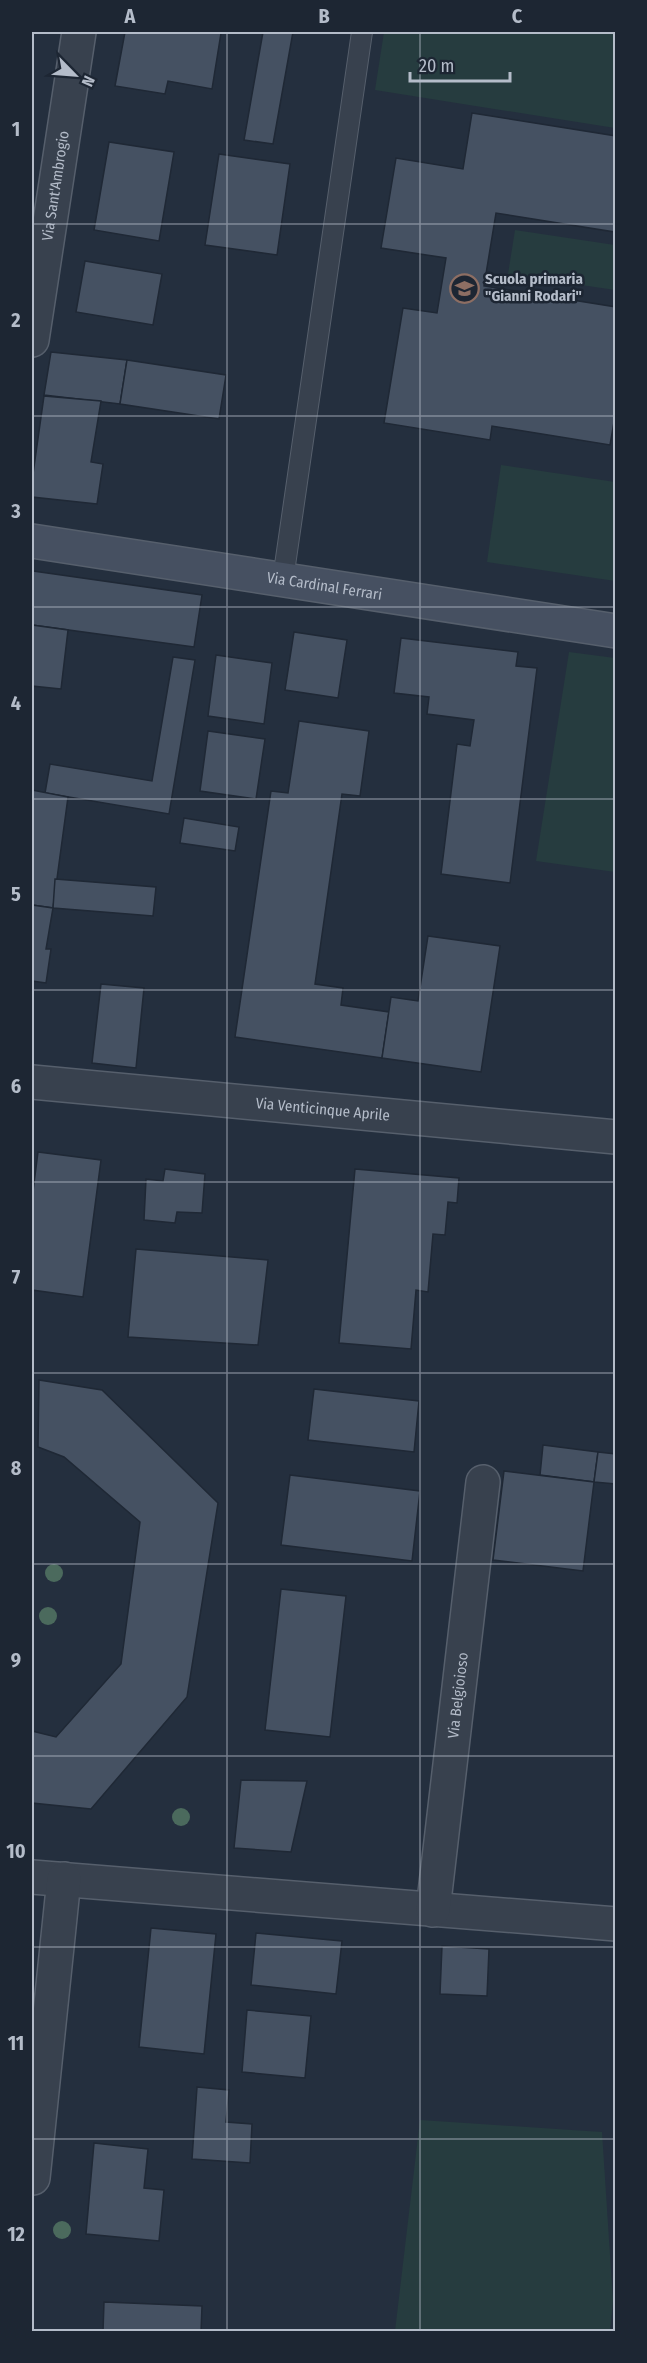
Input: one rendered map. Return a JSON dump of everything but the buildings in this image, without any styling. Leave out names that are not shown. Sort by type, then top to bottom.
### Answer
[{"type":"street","name":"Via Sant'Ambrogio","points":[[32,340],[79,32]]},
{"type":"street","name":"Via Cardinal Ferrari","points":[[32,541],[615,631]]},
{"type":"street","name":"Via Venticinque Aprile","points":[[32,1082],[615,1137]]},
{"type":"street","name":"Via Belgioioso","points":[[433,1910],[483,1482]]},
{"type":"street","points":[[32,1877],[615,1924]]},
{"type":"street","points":[[33,2178],[64,1879]]},
{"type":"lane","points":[[283,579],[362,32]]},
{"type":"green space","points":[[384,32],[615,32],[615,128],[375,90]]},
{"type":"green space","points":[[515,230],[615,245],[615,290],[508,274]]},
{"type":"green space","points":[[501,465],[615,482],[615,581],[487,562]]},
{"type":"green space","points":[[569,652],[615,658],[615,872],[536,861]]},
{"type":"green space","points":[[420,2120],[602,2132],[613,2301],[610,2331],[395,2331]]},
{"type":"place","name":"Scuola primaria \"Gianni Rodari\"","points":[[464,288]]}]
